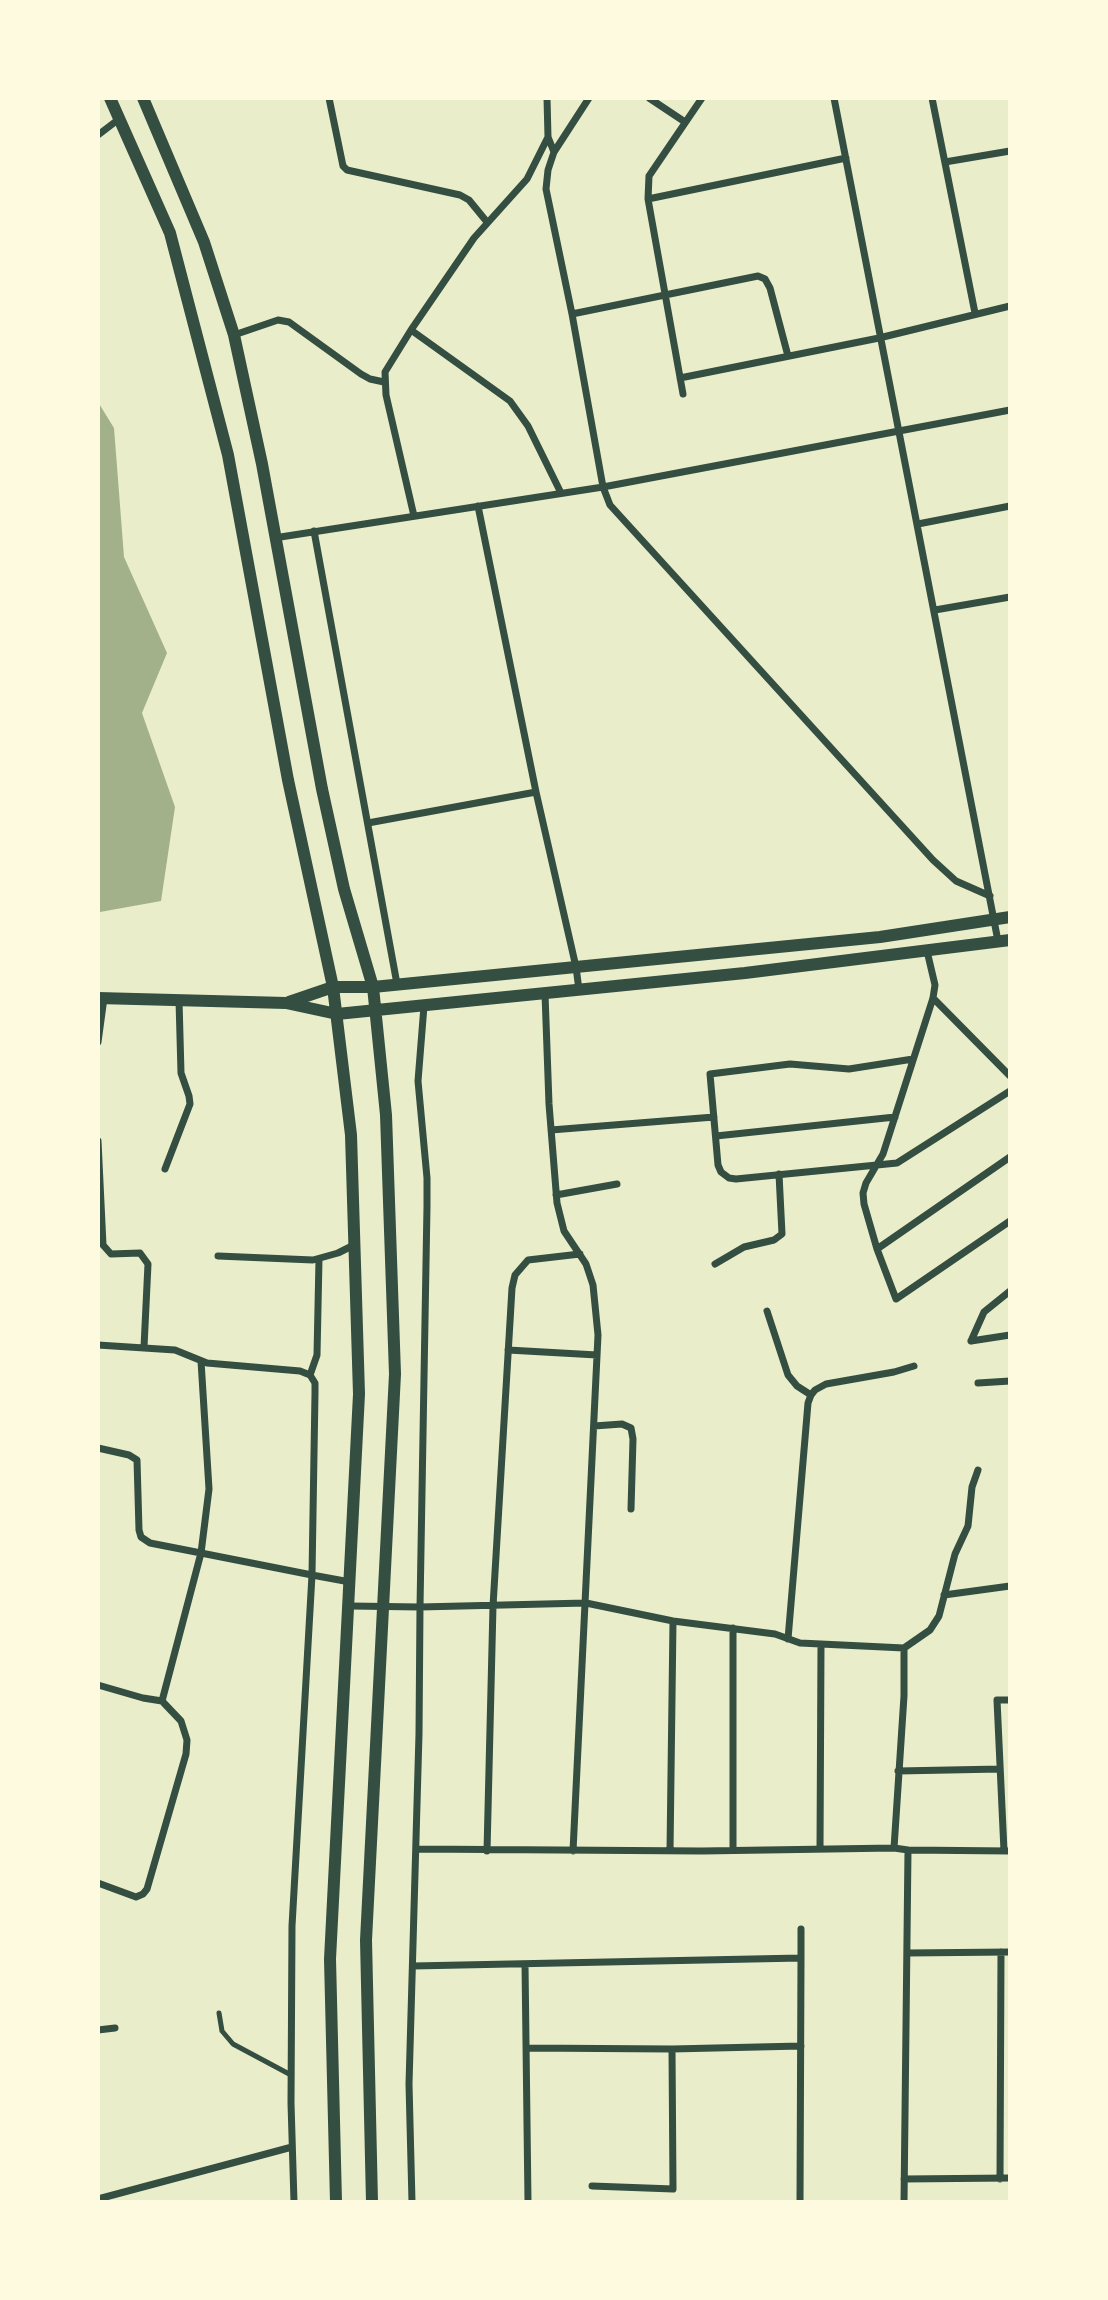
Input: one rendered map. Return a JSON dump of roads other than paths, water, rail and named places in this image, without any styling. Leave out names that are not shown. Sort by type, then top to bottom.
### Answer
[{"type":"street","points":[[110,98],[170,233],[228,456],[288,780],[333,988],[351,1135],[359,1394],[330,1959],[336,2202]]},
{"type":"street","points":[[143,98],[204,242],[234,335],[262,464],[327,814],[344,889],[373,987],[376,1011],[386,1115],[395,1374],[366,1940],[372,2202]]},
{"type":"street","points":[[329,98],[343,166],[347,170],[460,195],[469,200],[487,222]]},
{"type":"street","points":[[547,98],[548,137],[554,152]]},
{"type":"street","points":[[589,98],[554,152],[546,189],[603,487],[610,505],[933,860],[956,881],[990,896]]},
{"type":"street","points":[[649,98],[685,122]]},
{"type":"street","points":[[683,394],[648,199],[649,176],[702,98]]},
{"type":"street","points":[[98,1042],[101,998],[286,1003],[337,1014],[545,994],[1004,940],[994,920],[834,98]]},
{"type":"street","points":[[932,98],[975,313]]},
{"type":"street","points":[[98,135],[119,119]]},
{"type":"street","points":[[414,516],[384,382],[388,364],[487,222],[527,179],[548,137]]},
{"type":"street","points":[[945,162],[1010,151]]},
{"type":"street","points":[[648,199],[846,158]]},
{"type":"street","points":[[572,314],[758,276],[765,279],[770,288],[788,356]]},
{"type":"street","points":[[680,378],[879,338],[1010,306]]},
{"type":"street","points":[[234,335],[278,320],[289,322],[360,374],[384,382]]},
{"type":"street","points":[[411,330],[510,401],[528,426],[561,493]]},
{"type":"street","points":[[274,538],[603,487],[1010,410]]},
{"type":"street","points":[[478,506],[579,990]]},
{"type":"street","points":[[918,524],[1010,506]]},
{"type":"street","points":[[314,531],[397,984]]},
{"type":"street","points":[[935,610],[1010,597]]},
{"type":"street","points":[[368,824],[536,792]]},
{"type":"street","points":[[286,1003],[333,988],[373,987],[880,937],[1010,917]]},
{"type":"street","points":[[927,951],[935,985],[933,998],[895,1117],[878,1164],[863,1193],[877,1249],[896,1298],[1010,1221]]},
{"type":"street","points":[[545,994],[556,1195],[564,1231],[580,1254],[593,1285],[598,1335],[573,1851]]},
{"type":"street","points":[[933,998],[1010,1076]]},
{"type":"street","points":[[165,1169],[190,1104],[181,1073],[179,1000]]},
{"type":"street","points":[[412,2202],[409,2084],[416,1849],[427,1206],[418,1081],[424,1006]]},
{"type":"street","points":[[913,1059],[838,1069],[790,1064],[710,1074],[718,1165],[729,1178],[903,1160],[1010,1091]]},
{"type":"street","points":[[551,1130],[714,1117]]},
{"type":"street","points":[[716,1136],[895,1117]]},
{"type":"street","points":[[98,1141],[103,1245],[111,1254],[140,1253],[148,1264],[145,1347]]},
{"type":"street","points":[[877,1249],[1010,1157]]},
{"type":"street","points":[[715,1264],[744,1247],[774,1240],[782,1234],[779,1174]]},
{"type":"street","points":[[556,1195],[617,1184]]},
{"type":"street","points":[[218,1256],[319,1259],[355,1245]]},
{"type":"street","points":[[487,1851],[493,1606],[512,1288],[520,1267],[528,1260],[580,1254]]},
{"type":"street","points":[[310,1375],[317,1355],[319,1259]]},
{"type":"street","points":[[1010,1292],[984,1312],[971,1341],[1010,1335]]},
{"type":"street","points":[[767,1311],[788,1375],[797,1386],[811,1395]]},
{"type":"street","points":[[98,1345],[175,1350],[201,1361],[300,1371],[310,1375],[315,1383],[313,1575],[292,1926],[294,2202]]},
{"type":"street","points":[[508,1350],[597,1355]]},
{"type":"street","points":[[162,1701],[201,1553],[209,1489],[201,1361]]},
{"type":"street","points":[[788,1639],[807,1403],[814,1390],[826,1384],[914,1366]]},
{"type":"street","points":[[978,1383],[1010,1381]]},
{"type":"street","points":[[594,1426],[622,1424],[631,1428],[631,1509]]},
{"type":"street","points":[[98,1448],[130,1455],[137,1460],[139,1530],[141,1537],[150,1543],[351,1582]]},
{"type":"street","points":[[350,1606],[384,1608],[586,1603],[673,1620],[775,1634],[800,1643],[904,1648],[925,1634],[935,1623],[955,1554],[968,1526],[972,1488],[978,1470]]},
{"type":"street","points":[[944,1595],[1010,1586]]},
{"type":"street","points":[[670,1851],[673,1620]]},
{"type":"street","points":[[733,1628],[733,1850]]},
{"type":"street","points":[[820,1849],[821,1645]]},
{"type":"street","points":[[894,1848],[904,1696],[904,1648]]},
{"type":"street","points":[[98,1685],[162,1701],[180,1721],[185,1731],[186,1754],[147,1889],[136,1897],[98,1883]]},
{"type":"street","points":[[416,1849],[670,1851],[894,1848],[1007,1851],[997,1700],[1010,1700]]},
{"type":"street","points":[[898,1771],[1000,1769]]},
{"type":"street","points":[[904,2202],[908,1850]]},
{"type":"street","points":[[800,2202],[801,1929]]},
{"type":"street","points":[[907,1954],[1006,1952],[1000,2179]]},
{"type":"street","points":[[413,1966],[801,1958]]},
{"type":"street","points":[[524,1964],[528,2202]]},
{"type":"street","points":[[98,2030],[115,2028]]},
{"type":"street","points":[[526,2048],[801,2046]]},
{"type":"street","points":[[592,2186],[673,2189],[671,2049]]},
{"type":"street","points":[[98,2199],[292,2147]]},
{"type":"street","points":[[905,2179],[1010,2178]]},
{"type":"lane","points":[[219,2013],[222,2031],[233,2044],[291,2075]]}]
